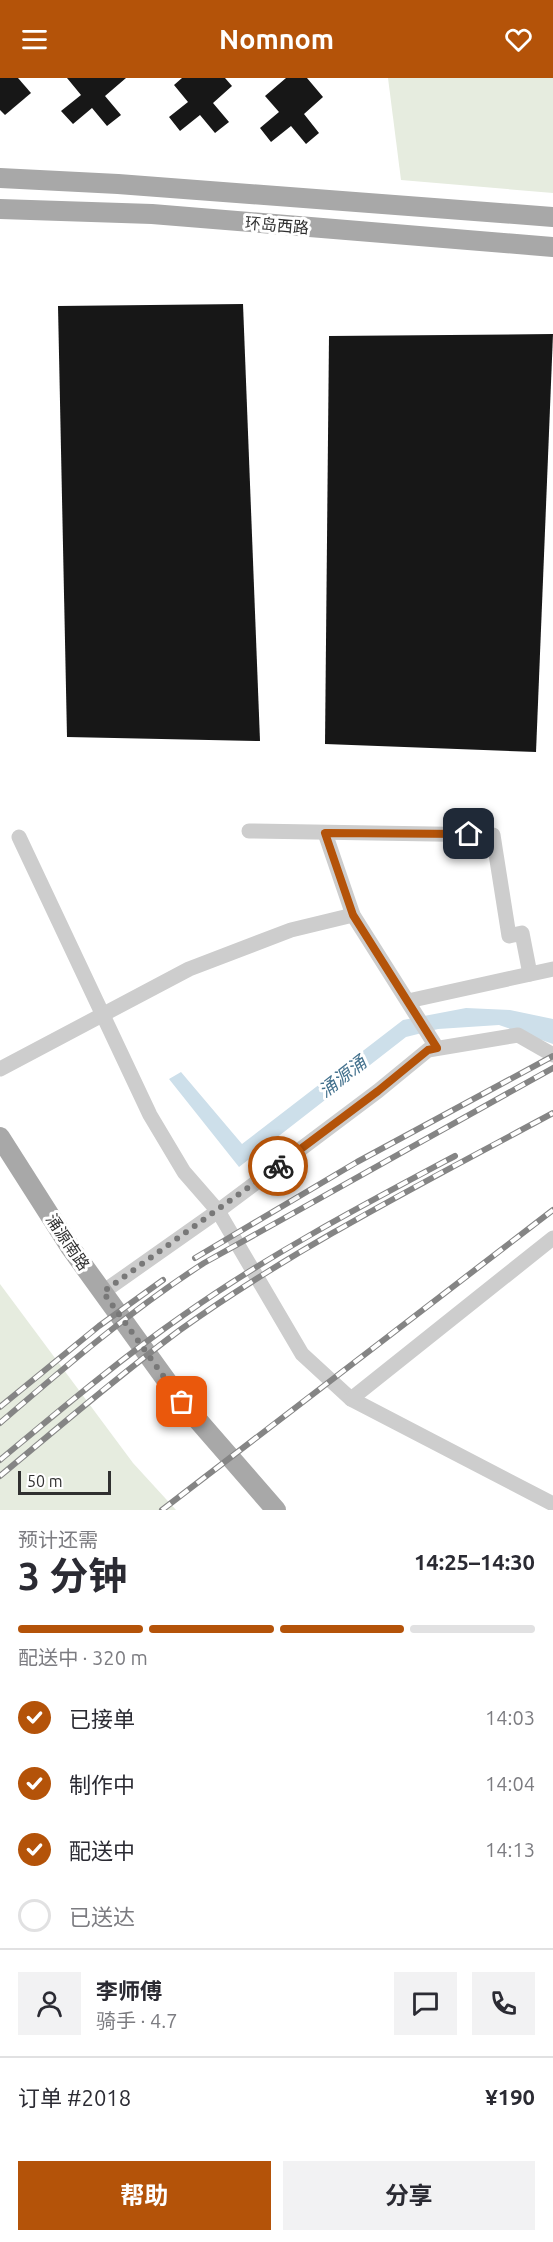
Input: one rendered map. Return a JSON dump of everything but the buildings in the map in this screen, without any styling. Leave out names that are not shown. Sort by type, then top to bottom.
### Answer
[{"type":"main road","name":"环岛西路","points":[[0,178],[118,184],[553,217]]},
{"type":"main road","name":"环岛西路","points":[[0,209],[152,214],[553,247]]},
{"type":"main road","name":"涌源南路","points":[[0,1137],[103,1292],[182,1402],[276,1510]]},
{"type":"main road","name":"涌源南路","points":[[0,1153],[31,1208],[96,1298],[192,1425],[265,1510]]},
{"type":"street","points":[[249,831],[493,835],[509,936],[522,933],[530,974]]},
{"type":"street","points":[[325,833],[353,915],[434,1042]]},
{"type":"street","points":[[19,837],[150,1115],[184,1172],[218,1211],[302,1354],[351,1399],[553,1504]]},
{"type":"street","points":[[0,1070],[189,969],[291,930],[353,915]]},
{"type":"street","points":[[412,1007],[553,969]]},
{"type":"street","points":[[103,1292],[218,1211],[378,1091],[428,1050],[434,1042],[518,1035],[553,1055]]},
{"type":"street","points":[[351,1399],[553,1238]]},
{"type":"shaded area","points":[[388,78],[553,78],[553,193],[401,180]]},
{"type":"shaded area","points":[[0,1284],[133,1463],[176,1510],[0,1510]]},
{"type":"water","name":"涌源涌","points":[[466,1008],[510,1010],[553,1019],[553,1044],[499,1025],[438,1029],[406,1037],[239,1167],[169,1079],[181,1072],[242,1144],[403,1020]]},
{"type":"railway","points":[[195,1258],[357,1162],[553,1056]]},
{"type":"railway","points":[[0,1423],[125,1319],[204,1263],[553,1068]]},
{"type":"railway","points":[[0,1476],[134,1365],[224,1300],[363,1216],[553,1113]]},
{"type":"railway","points":[[0,1460],[114,1367],[217,1292],[317,1231],[455,1156]]},
{"type":"railway","points":[[162,1510],[553,1210]]},
{"type":"railway","points":[[0,1407],[99,1326],[163,1280]]},
{"type":"way so far","points":[[182,1402],[103,1292],[278,1166]]},
{"type":"route","points":[[278,1166],[378,1091],[428,1050],[437,1048],[353,915],[325,833],[469,834]]}]
